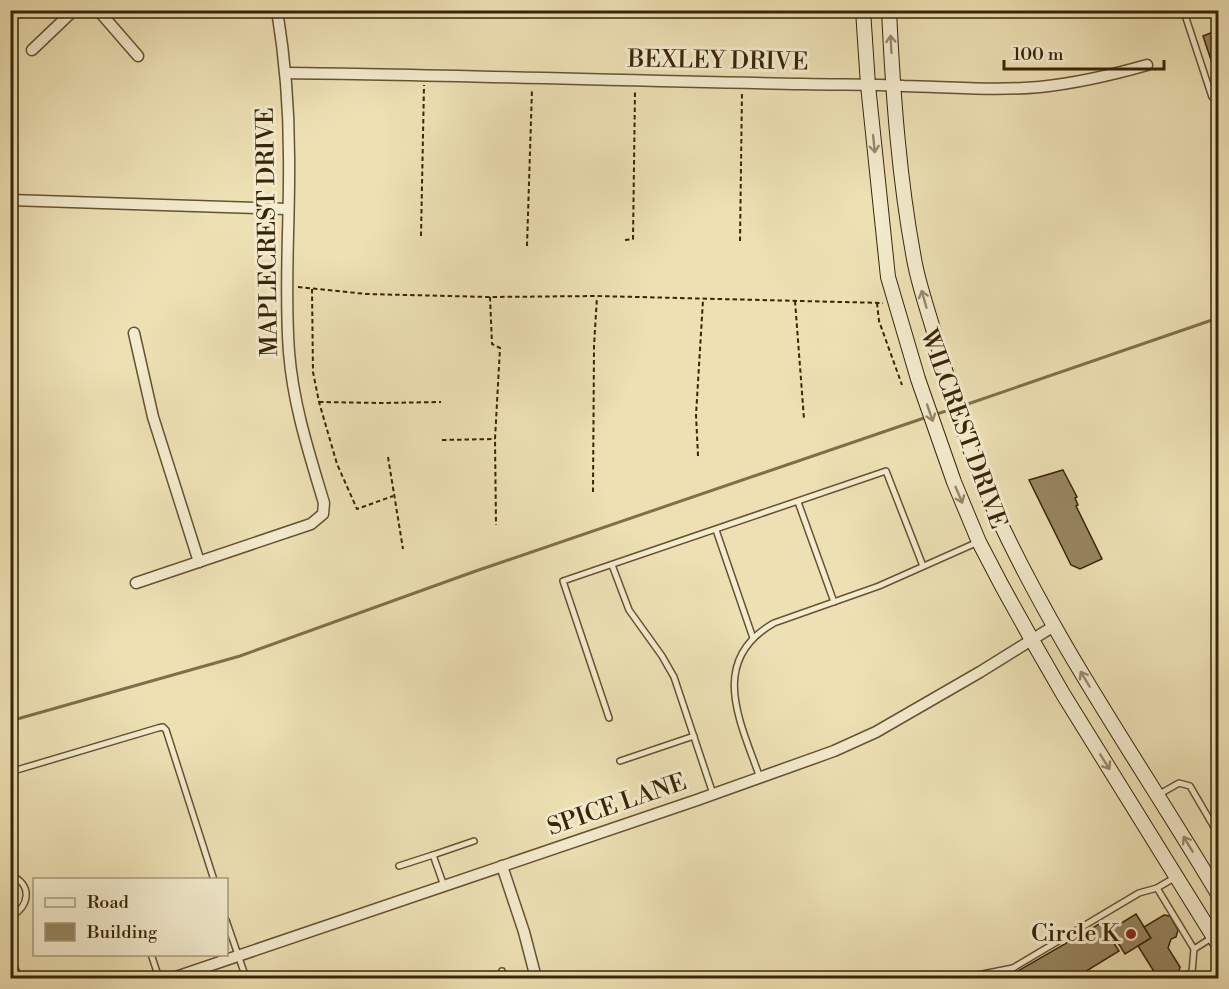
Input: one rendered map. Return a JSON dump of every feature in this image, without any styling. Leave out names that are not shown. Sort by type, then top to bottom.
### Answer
[{"type":"main road","name":"WILCREST DRIVE","points":[[863,10],[868,85],[888,277],[920,385],[954,482],[979,542],[1032,640],[1216,940]]},
{"type":"main road","name":"WILCREST DRIVE","points":[[889,10],[901,166],[915,267],[965,433],[993,506],[1054,626],[1218,894]]},
{"type":"main road","points":[[882,217],[908,226]]},
{"type":"main road","points":[[1136,812],[1158,795]]},
{"type":"street","points":[[32,51],[74,10]]},
{"type":"street","points":[[98,10],[138,56]]},
{"type":"street","name":"MAPLECREST DRIVE","points":[[199,562],[311,525],[323,514],[324,503],[298,408],[289,355],[287,285],[289,156],[286,73],[278,10]]},
{"type":"street","name":"BEXLEY DRIVE","points":[[286,73],[994,89],[1040,87],[1107,76],[1147,65]]},
{"type":"street","points":[[10,200],[288,209]]},
{"type":"street","points":[[134,333],[153,417],[199,562],[136,583]]},
{"type":"street","name":"SPICE LANE","points":[[173,978],[834,751],[876,732],[1054,626]]},
{"type":"street","points":[[502,866],[524,932],[536,978]]},
{"type":"street","points":[[10,962],[16,978]]},
{"type":"lane","points":[[1198,10],[1185,15],[1212,97]]},
{"type":"lane","points":[[609,718],[563,581],[886,471],[923,566]]},
{"type":"lane","points":[[798,502],[834,602]]},
{"type":"lane","points":[[716,530],[753,638]]},
{"type":"lane","points":[[760,778],[738,714],[734,687],[737,664],[753,638],[774,623],[879,586],[979,542]]},
{"type":"lane","points":[[612,565],[629,610],[674,677],[713,794]]},
{"type":"lane","points":[[10,772],[163,727],[166,730],[214,878]]},
{"type":"lane","points":[[620,761],[694,736]]},
{"type":"lane","points":[[1158,795],[1179,783],[1190,786],[1217,827],[1218,834]]},
{"type":"lane","points":[[399,866],[474,841]]},
{"type":"lane","points":[[433,855],[444,886]]},
{"type":"lane","points":[[10,876],[14,876],[23,883],[27,894],[24,906],[10,917]]},
{"type":"lane","points":[[962,978],[1013,968],[1139,893],[1157,888],[1176,877]]},
{"type":"lane","points":[[1157,888],[1194,949],[1192,972],[1195,978]]},
{"type":"lane","points":[[228,926],[246,978]]},
{"type":"lane","points":[[1194,949],[1216,940]]},
{"type":"lane","points":[[152,956],[159,978]]},
{"type":"lane","points":[[502,971],[503,978]]},
{"type":"lane","points":[[1181,978],[1192,972]]},
{"type":"path","points":[[421,236],[425,76]]},
{"type":"path","points":[[527,246],[533,77]]},
{"type":"path","points":[[625,240],[633,239],[635,81]]},
{"type":"path","points":[[740,241],[742,83]]},
{"type":"path","points":[[287,285],[366,294],[490,297],[597,296],[877,303],[894,300]]},
{"type":"path","points":[[312,289],[313,372],[337,464],[357,509],[393,496]]},
{"type":"path","points":[[593,492],[594,346],[597,296]]},
{"type":"path","points":[[490,297],[492,344],[500,348],[495,439],[496,525]]},
{"type":"path","points":[[698,456],[696,415],[704,299]]},
{"type":"path","points":[[795,301],[804,419]]},
{"type":"path","points":[[877,303],[879,321],[902,385]]},
{"type":"path","points":[[319,402],[441,402]]},
{"type":"path","points":[[442,440],[495,439]]},
{"type":"path","points":[[388,457],[403,549]]},
{"type":"building","points":[[1218,30],[1218,81],[1203,36]]},
{"type":"building","points":[[1063,470],[1077,497],[1075,498],[1078,505],[1076,506],[1102,559],[1080,569],[1071,565],[1029,480]]},
{"type":"building","name":"Circle K","points":[[1136,914],[1151,938],[1125,954],[1110,930]]},
{"type":"building","points":[[1164,915],[1170,916],[1178,930],[1168,948],[1180,967],[1178,975],[1173,978],[1158,978],[1138,946],[1151,938],[1144,927]]},
{"type":"building","points":[[1101,923],[1119,951],[1075,978],[985,978],[1016,972]]},
{"type":"waterway","points":[[959,407],[1218,318]]},
{"type":"waterway","points":[[933,415],[953,409]]},
{"type":"waterway","points":[[10,721],[240,656],[473,572],[927,417]]},
{"type":"place","name":"Circle K","points":[[1131,934]]}]
